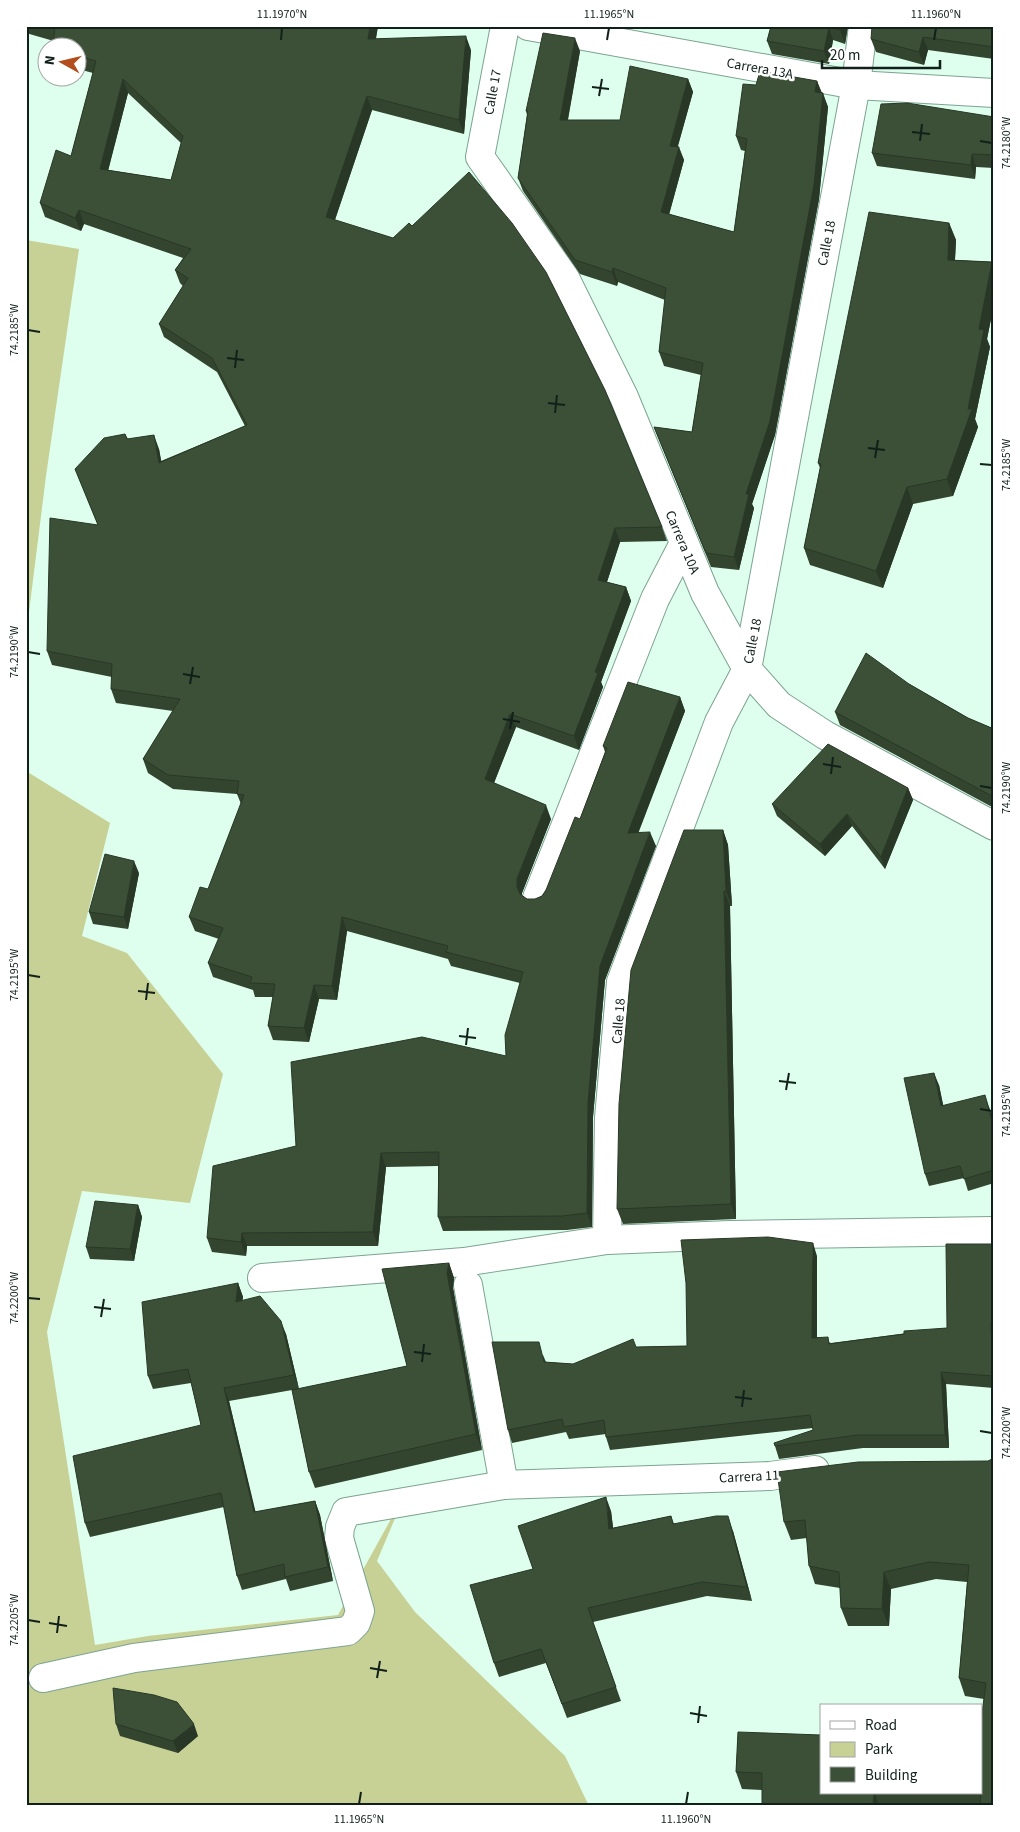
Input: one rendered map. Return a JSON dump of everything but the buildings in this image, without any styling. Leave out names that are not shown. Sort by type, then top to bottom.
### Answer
[{"type":"street","name":"Calle 17","points":[[480,157],[504,26]]},
{"type":"street","name":"Carrera 13A","points":[[528,26],[856,85],[994,93]]},
{"type":"street","name":"Calle 18","points":[[607,1240],[609,1118],[621,982],[719,722],[747,669],[856,85],[863,26]]},
{"type":"street","name":"Carrera 10A","points":[[480,157],[565,278],[624,397],[705,593],[747,669],[779,704],[825,736],[994,826]]},
{"type":"street","points":[[537,898],[656,599],[684,545]]},
{"type":"street","points":[[262,1278],[464,1262],[607,1240],[730,1235],[994,1231]]},
{"type":"street","points":[[468,1285],[504,1485]]},
{"type":"street","name":"Carrera 11","points":[[43,1678],[134,1658],[348,1631],[356,1623],[360,1611],[339,1538],[340,1527],[346,1512],[504,1485],[770,1476],[844,1466]]},
{"type":"green space","points":[[26,240],[79,249],[46,476],[26,636]]},
{"type":"green space","points":[[26,771],[110,823],[82,936],[127,953],[223,1074],[190,1203],[82,1191],[47,1332],[95,1645],[148,1636],[338,1615],[407,1490],[377,1561],[415,1612],[565,1756],[589,1806],[26,1806]]}]
